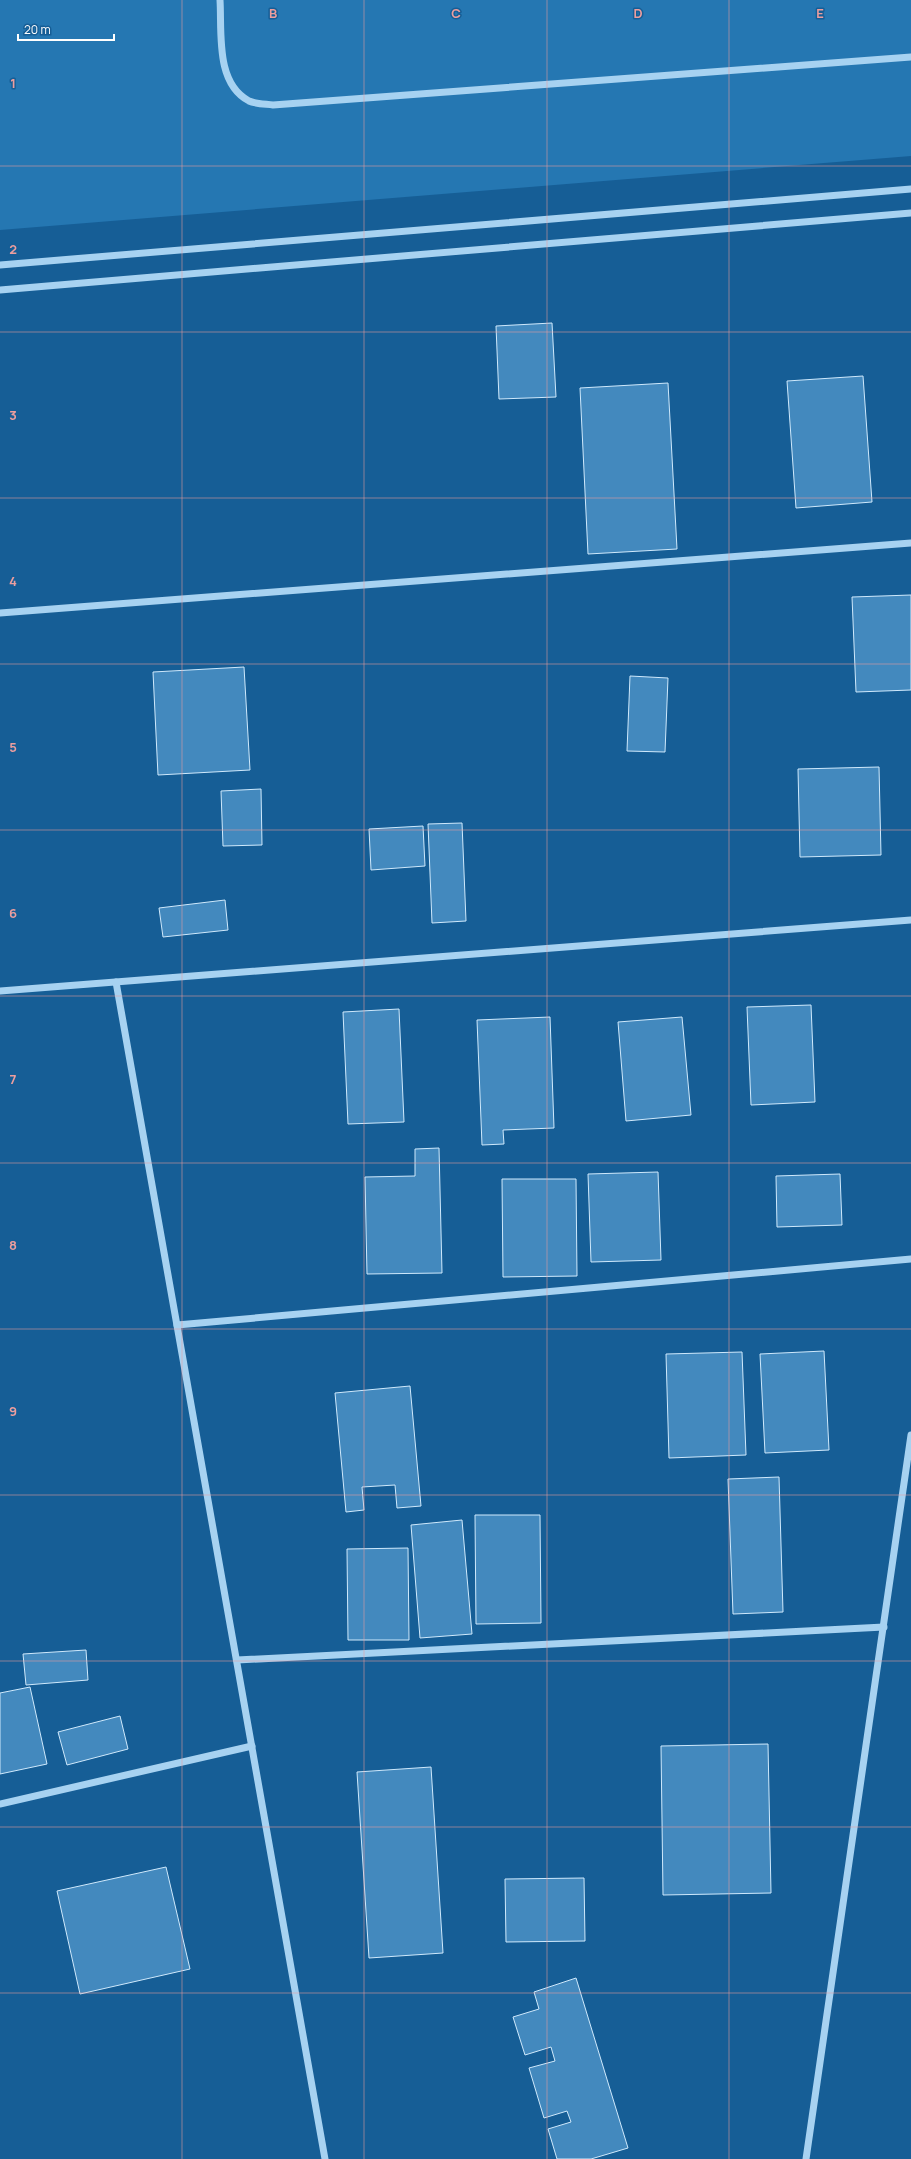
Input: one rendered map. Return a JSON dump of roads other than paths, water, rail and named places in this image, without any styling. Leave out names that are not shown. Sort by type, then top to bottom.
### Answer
[{"type":"street","points":[[220,0],[223,63],[233,88],[250,102],[273,105],[911,57]]},
{"type":"street","points":[[0,265],[911,189]]},
{"type":"street","points":[[0,290],[911,213]]},
{"type":"street","points":[[0,613],[911,543]]},
{"type":"street","points":[[0,991],[911,920]]},
{"type":"street","points":[[116,982],[325,2159]]},
{"type":"street","points":[[177,1325],[911,1259]]},
{"type":"street","points":[[806,2159],[911,1435]]},
{"type":"street","points":[[237,1660],[884,1627]]},
{"type":"street","points":[[0,1804],[252,1746]]}]
